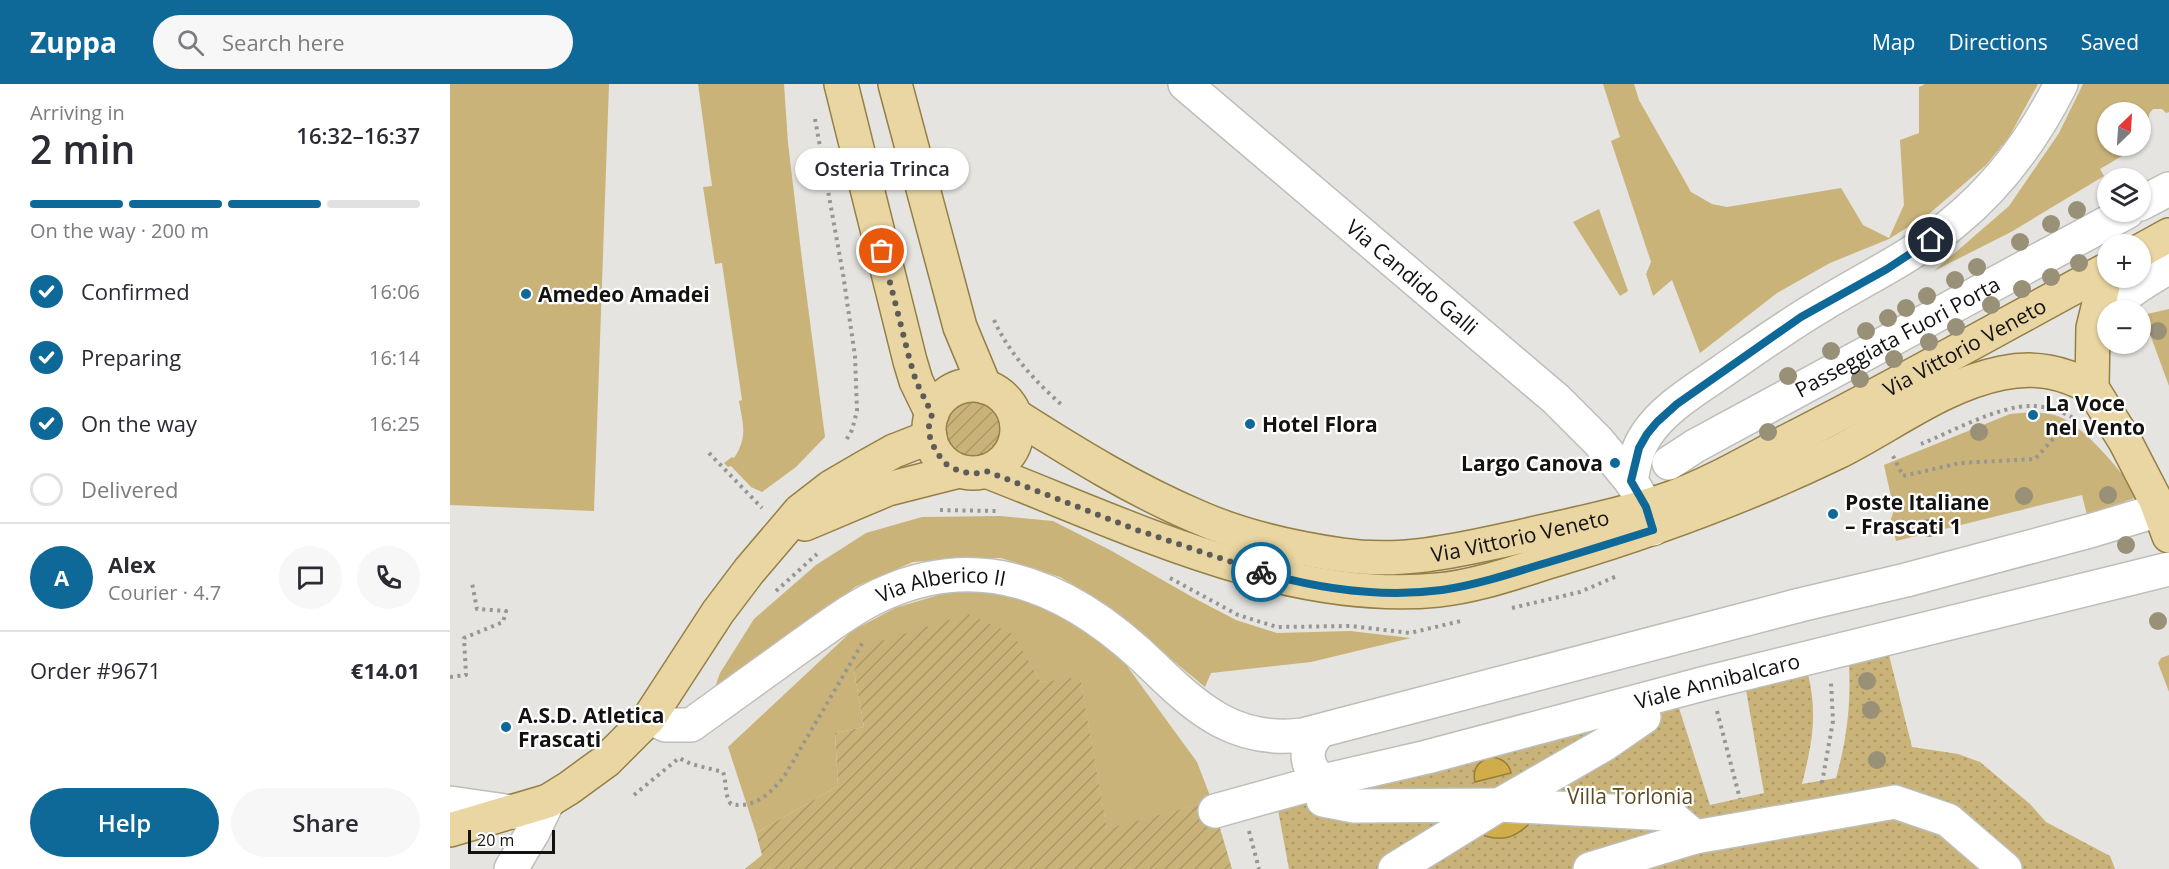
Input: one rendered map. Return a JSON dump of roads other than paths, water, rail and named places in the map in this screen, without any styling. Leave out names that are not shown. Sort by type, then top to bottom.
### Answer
[{"type":"main road","points":[[840,84],[910,361],[931,426],[936,452],[946,464],[973,471]]},
{"type":"main road","points":[[895,84],[960,327],[985,387]]},
{"type":"main road","points":[[2151,245],[2169,235]]},
{"type":"main road","name":"Via Vittorio Veneto","points":[[973,471],[1201,553],[1301,582],[1364,592],[1409,592],[1461,586],[1494,579],[1643,506],[1700,485],[1813,428],[2097,275]]},
{"type":"main road","points":[[2097,354],[2092,388],[2125,441],[2165,519]]},
{"type":"main road","name":"Via Vittorio Veneto","points":[[1016,416],[1092,463],[1196,517],[1268,540],[1343,555],[1394,558],[1456,551],[1802,468],[1857,442],[1924,404],[1977,380],[2002,373],[2037,369],[2052,371],[2092,388]]},
{"type":"main road","points":[[450,830],[548,801],[606,761],[649,718],[712,620],[778,535],[800,511],[831,487],[894,451],[931,426],[937,404],[952,391],[974,385],[985,387],[996,391],[1012,407],[1016,416],[1017,428],[1014,449],[998,466],[909,483],[871,495],[778,535]]},
{"type":"street","name":"Via Candido Galli","points":[[1185,84],[1556,399],[1591,433],[1643,506]]},
{"type":"street","points":[[1643,506],[1639,448],[1657,422],[1677,404],[1801,317],[1887,269],[1931,240],[1987,194],[2016,160],[2040,123],[2061,84]]},
{"type":"street","points":[[2151,198],[2169,189]]},
{"type":"street","name":"Passeggiata Fuori Porta","points":[[1669,463],[1705,441],[2109,222]]},
{"type":"street","points":[[2119,300],[2140,283],[2169,267]]},
{"type":"street","points":[[1695,837],[1668,814],[1499,805],[1354,806],[1323,791],[1310,767],[1307,757],[1308,748],[1312,739],[1319,732],[1346,723],[2093,530],[2165,519]]},
{"type":"street","name":"Viale Annibalcaro","points":[[1215,811],[1323,791],[1427,757],[1706,683],[2169,569]]},
{"type":"street","name":"Via Alberico II","points":[[649,718],[666,725],[691,725],[842,617],[872,599],[924,579],[973,574],[1004,577],[1028,584],[1077,607],[1122,639],[1192,703],[1229,725],[1258,735],[1272,737],[1319,732]]},
{"type":"street","points":[[1395,869],[1499,805],[1605,744],[1644,717]]},
{"type":"street","points":[[511,869],[548,801]]},
{"type":"street","points":[[1590,869],[1695,837],[1895,802],[1948,819],[2005,869]]},
{"type":"street","points":[[450,803],[513,812]]},
{"type":"place","name":"Osteria Trinca","points":[[882,251]]},
{"type":"place","name":"Amedeo Amadei","points":[[526,294]]},
{"type":"place","name":"La Voce nel Vento","points":[[2033,415]]},
{"type":"place","name":"Hotel Flora","points":[[1250,424]]},
{"type":"place","name":"Largo Canova","points":[[1615,463]]},
{"type":"place","name":"Poste Italiane – Frascati 1","points":[[1833,514]]},
{"type":"place","name":"A.S.D. Atletica Frascati","points":[[506,727]]},
{"type":"park label","name":"Villa Torlonia","points":[[1630,796]]}]
